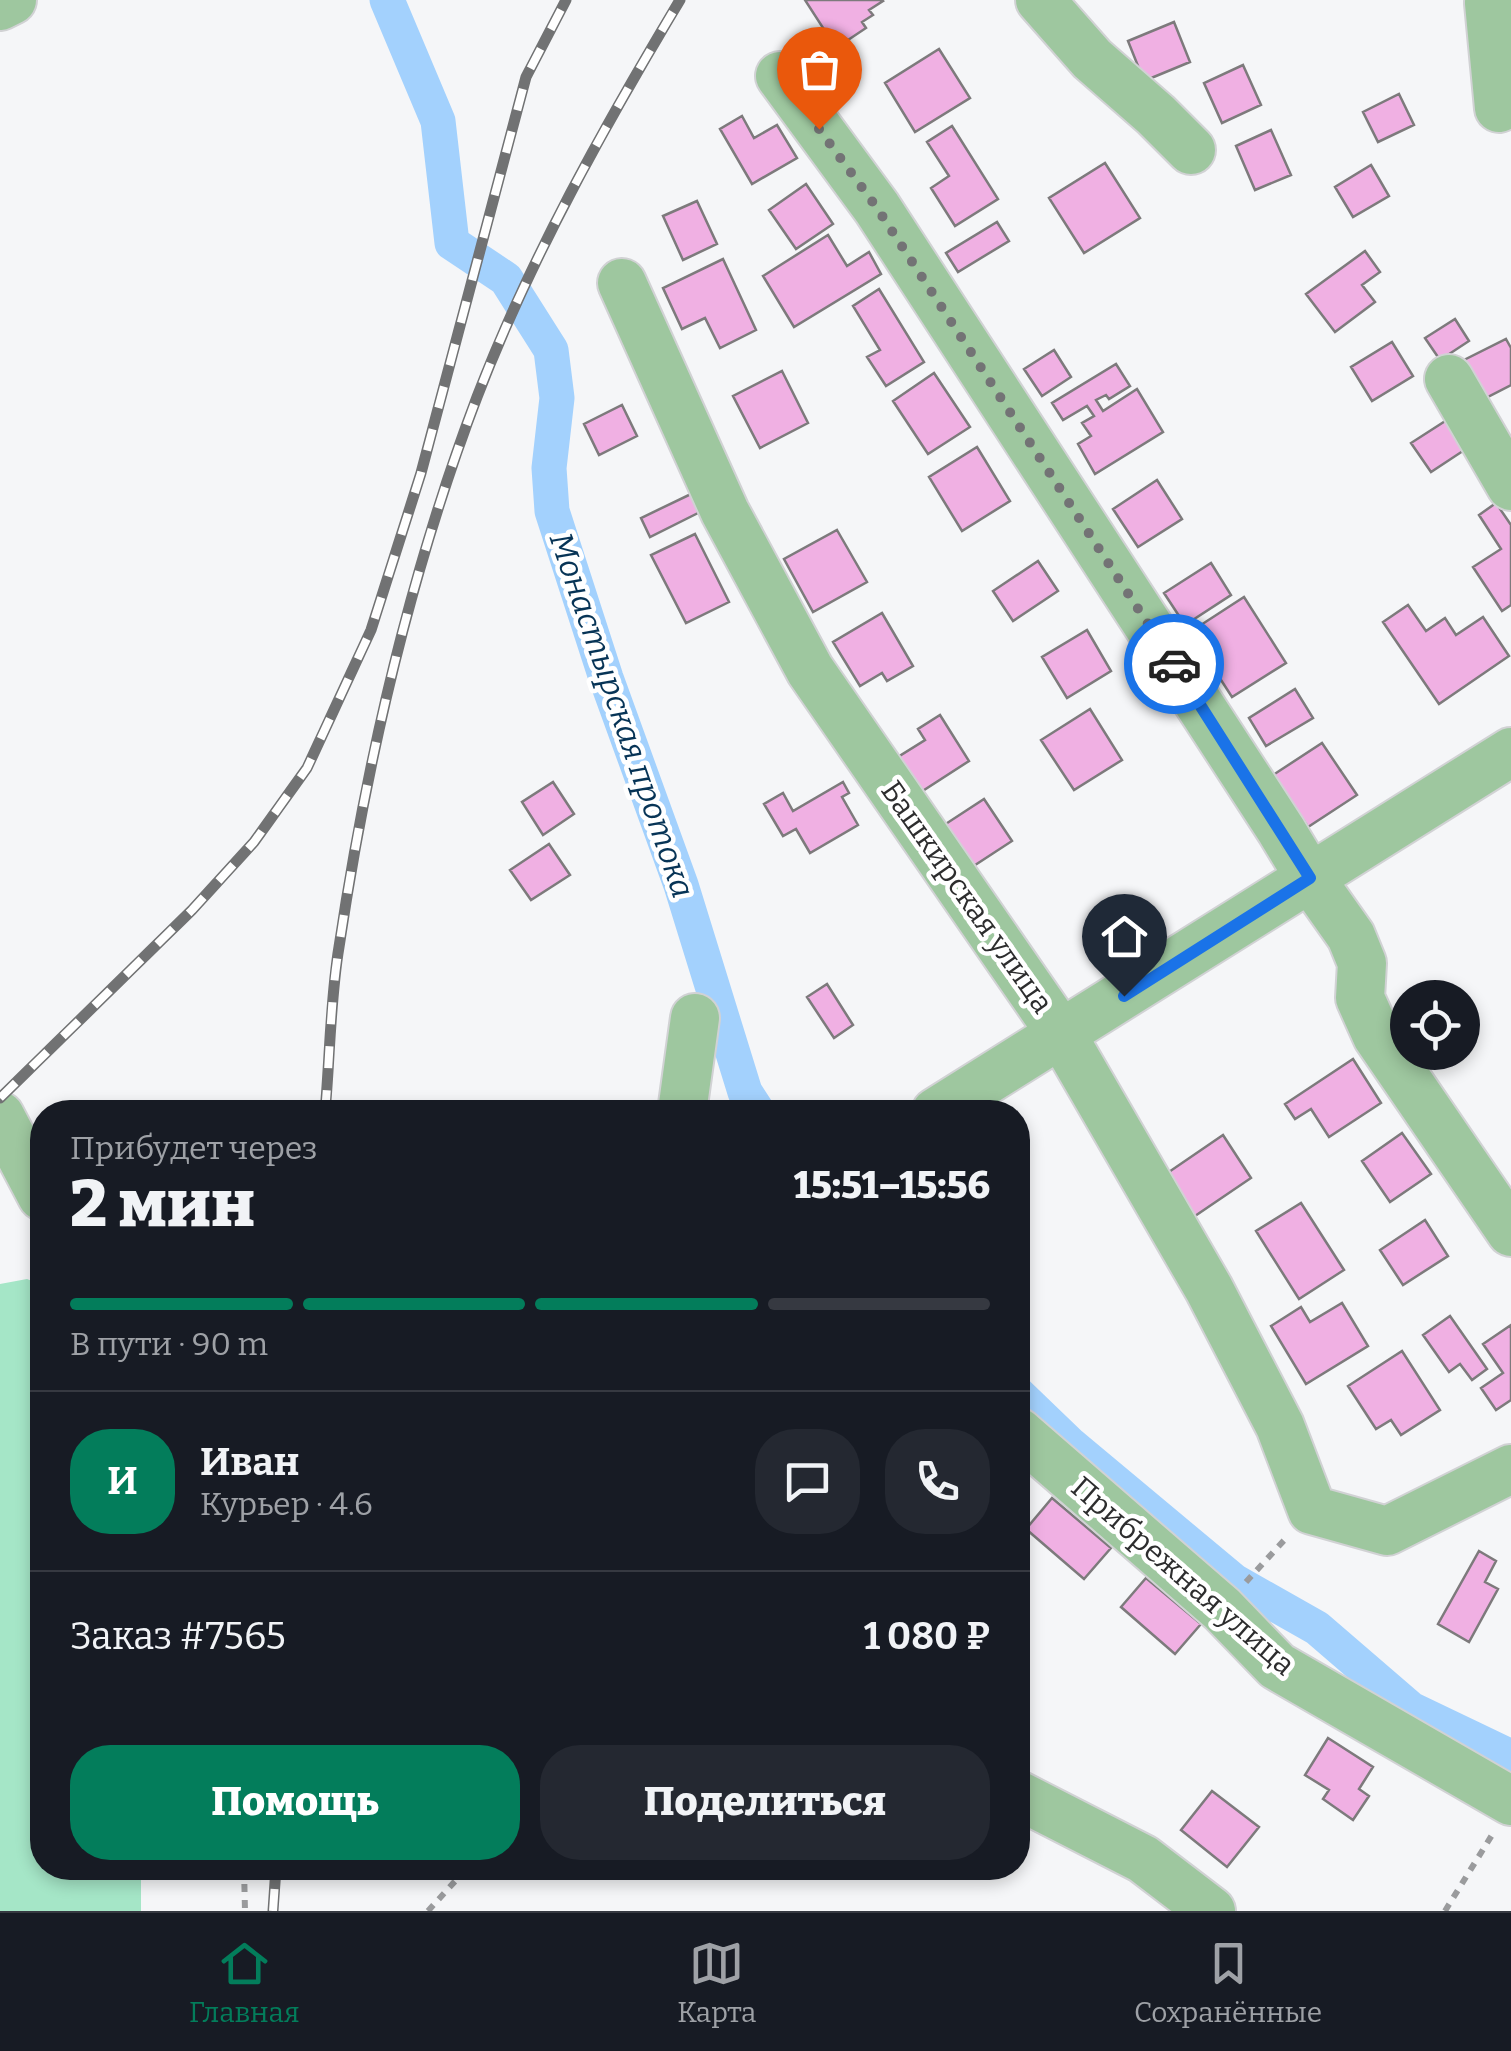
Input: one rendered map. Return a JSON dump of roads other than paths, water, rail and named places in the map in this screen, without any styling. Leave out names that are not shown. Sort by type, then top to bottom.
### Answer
[{"type":"street","points":[[0,6],[12,0]]},
{"type":"street","points":[[1040,0],[1092,59],[1190,150]]},
{"type":"street","points":[[1492,0],[1489,3],[1499,108]]},
{"type":"street","points":[[780,76],[888,224],[1350,936],[1362,964],[1360,998],[1377,1036],[1505,1214]]},
{"type":"street","name":"Башкирская улица","points":[[622,284],[725,512],[810,670],[1062,1035],[1218,1306],[1280,1426],[1312,1510],[1386,1530],[1511,1468]]},
{"type":"street","points":[[1449,379],[1511,486]]},
{"type":"street","points":[[956,1100],[1511,752]]},
{"type":"street","points":[[684,1100],[695,1018]]},
{"type":"street","points":[[0,1116],[30,1173]]},
{"type":"street","name":"Прибрежная улица","points":[[1030,1442],[1222,1609],[1278,1666],[1506,1810]]},
{"type":"street","points":[[1030,1801],[1143,1859],[1212,1911]]},
{"type":"waterway","name":"Монастырская протока","points":[[387,0],[438,121],[452,243],[506,279],[551,350],[557,398],[549,468],[552,511],[750,1100]]},
{"type":"waterway","name":"Монастырская протока","points":[[1030,1406],[1071,1445],[1234,1581],[1317,1628],[1411,1709],[1511,1757]]},
{"type":"railway","points":[[0,1098],[192,910],[254,842],[307,768],[371,630],[421,473],[526,77],[566,0]]},
{"type":"railway","points":[[326,1100],[336,967],[350,877],[393,668],[431,531],[477,397],[520,295],[596,145],[680,0]]},
{"type":"railway","points":[[273,1911],[275,1880]]}]
